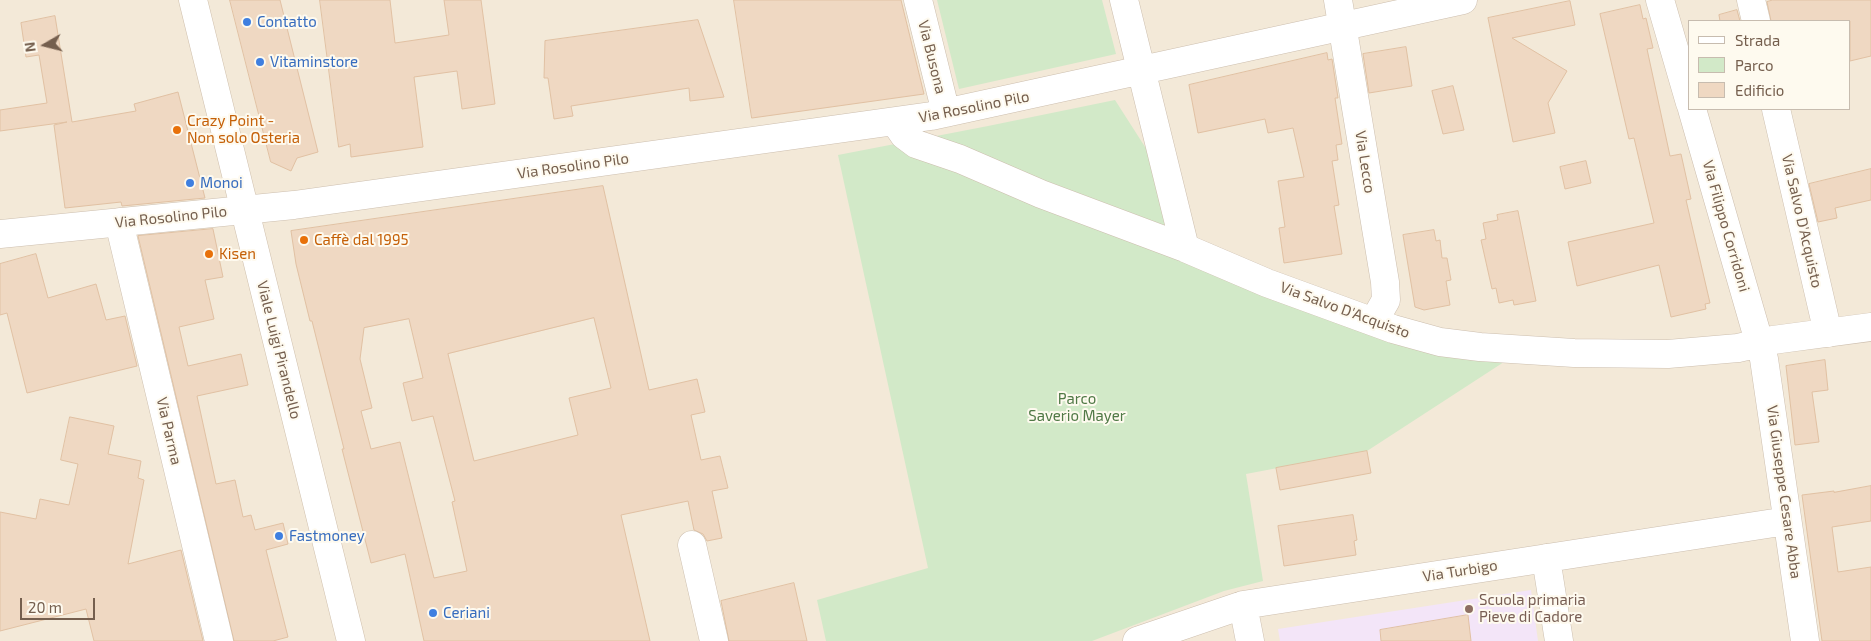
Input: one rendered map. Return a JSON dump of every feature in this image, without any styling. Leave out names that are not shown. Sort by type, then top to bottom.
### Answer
[{"type":"street","name":"Viale Luigi Pirandello","points":[[193,0],[351,641]]},
{"type":"street","name":"Via Busona","points":[[918,0],[946,113]]},
{"type":"street","points":[[1124,0],[1185,248]]},
{"type":"street","name":"Via Rosolino Pilo","points":[[0,234],[294,205],[895,122],[1142,71],[1341,13],[1463,0]]},
{"type":"street","points":[[1660,0],[1688,96]]},
{"type":"street","points":[[1751,0],[1756,20]]},
{"type":"street","name":"Via Lecco","points":[[1341,13],[1385,282],[1386,300],[1374,321]]},
{"type":"street","name":"Via Filippo Corridoni","points":[[1692,110],[1760,343]]},
{"type":"street","name":"Via Salvo D'Acquisto","points":[[1776,110],[1828,333]]},
{"type":"street","name":"Via Salvo D'Acquisto","points":[[895,122],[904,135],[916,144],[1041,194],[1185,248],[1267,282],[1409,334],[1448,343],[1480,347],[1564,352],[1668,354],[1717,351],[1871,327]]},
{"type":"street","name":"Via Parma","points":[[118,222],[219,641]]},
{"type":"street","name":"Via Giuseppe Cesare Abba","points":[[1760,343],[1767,376],[1805,641]]},
{"type":"street","name":"Via Turbigo","points":[[1137,641],[1243,605],[1788,521]]},
{"type":"street","points":[[692,545],[714,641]]},
{"type":"street","points":[[1546,558],[1559,641]]},
{"type":"street","points":[[1243,605],[1250,641]]},
{"type":"shaded area","points":[[0,0],[1871,0],[1871,641],[0,641]]},
{"type":"shaded area","name":"Scuola primaria Pieve di Cadore","points":[[1531,590],[1538,641],[1280,641],[1278,629]]},
{"type":"green space","points":[[937,0],[1102,0],[1116,54],[959,89]]},
{"type":"green space","name":"Parco Saverio Mayer","points":[[1115,100],[1147,150],[1176,255],[1507,360],[1367,451],[1246,474],[1263,581],[1224,591],[1092,641],[826,641],[817,600],[928,568],[838,155]]},
{"type":"building","points":[[230,0],[280,0],[318,152],[297,158],[291,171],[271,162]]},
{"type":"building","points":[[320,0],[390,0],[395,43],[449,35],[444,0],[481,0],[495,104],[462,109],[457,71],[414,77],[423,147],[351,157],[350,144],[339,147]]},
{"type":"building","points":[[734,0],[901,0],[924,94],[752,118]]},
{"type":"building","points":[[1773,0],[1871,0],[1871,56],[1851,61],[1851,20],[1771,20],[1767,2]]},
{"type":"building","points":[[1570,1],[1575,25],[1512,38],[1567,71],[1548,103],[1555,133],[1513,142],[1488,18]]},
{"type":"building","points":[[1640,5],[1643,19],[1646,18],[1653,48],[1647,49],[1670,156],[1681,154],[1691,199],[1686,200],[1710,303],[1705,304],[1706,309],[1671,317],[1659,265],[1577,286],[1568,242],[1654,223],[1634,138],[1629,139],[1600,14]]},
{"type":"building","points":[[1737,10],[1740,20],[1720,20],[1719,15]]},
{"type":"building","points":[[55,16],[72,122],[136,111],[134,104],[178,92],[205,198],[122,206],[121,202],[65,208],[54,125],[67,122],[0,131],[0,110],[47,103],[39,55],[26,57],[21,23]]},
{"type":"building","points":[[698,20],[724,97],[690,101],[689,88],[571,106],[573,116],[554,119],[548,78],[544,78],[545,41]]},
{"type":"building","points":[[1406,47],[1412,86],[1369,93],[1363,54]]},
{"type":"building","points":[[1327,53],[1328,60],[1332,59],[1338,98],[1335,98],[1342,144],[1336,145],[1338,160],[1332,161],[1339,205],[1334,206],[1342,254],[1284,263],[1279,228],[1285,227],[1278,181],[1304,177],[1293,128],[1268,133],[1265,119],[1198,133],[1189,85]]},
{"type":"building","points":[[1453,86],[1464,130],[1443,134],[1432,91]]},
{"type":"building","points":[[1586,161],[1591,183],[1565,189],[1560,167]]},
{"type":"building","points":[[1871,169],[1871,200],[1835,208],[1837,218],[1818,222],[1809,184]]},
{"type":"building","points":[[603,186],[649,390],[697,379],[705,412],[691,415],[701,460],[720,456],[728,488],[712,491],[722,538],[707,541],[703,534],[694,530],[688,501],[621,515],[650,641],[424,641],[405,554],[371,563],[312,321],[310,321],[296,264],[291,231]],"holes":[[[594,318],[611,388],[569,398],[578,435],[474,461],[448,354]],[[409,319],[423,378],[403,383],[412,421],[433,416],[455,501],[452,502],[467,571],[434,578],[400,442],[371,449],[361,411],[372,408],[360,359],[364,328]]]},
{"type":"building","points":[[1518,211],[1536,301],[1514,305],[1513,300],[1499,303],[1496,288],[1492,289],[1481,240],[1486,239],[1483,223],[1498,220],[1497,215]]},
{"type":"building","points":[[213,229],[223,277],[205,280],[214,319],[179,327],[188,366],[241,354],[248,385],[197,396],[216,484],[235,480],[243,517],[251,515],[255,530],[283,523],[288,544],[266,550],[288,637],[273,641],[234,641],[138,236]]},
{"type":"building","points":[[1434,230],[1436,241],[1440,240],[1442,258],[1447,258],[1451,280],[1446,281],[1450,305],[1424,310],[1415,307],[1403,235]]},
{"type":"building","points":[[36,254],[48,298],[96,284],[106,320],[125,316],[137,366],[27,393],[7,313],[0,315],[0,264]]},
{"type":"building","points":[[1825,360],[1828,390],[1812,392],[1819,442],[1795,445],[1786,366]]},
{"type":"building","points":[[70,417],[114,426],[108,454],[141,461],[138,478],[144,480],[128,564],[181,550],[203,641],[94,641],[86,609],[0,631],[0,512],[36,519],[40,499],[69,505],[78,464],[61,460]]},
{"type":"building","points":[[1367,451],[1371,473],[1280,490],[1276,468]]},
{"type":"building","points":[[1871,486],[1871,521],[1832,527],[1838,572],[1871,567],[1871,641],[1822,641],[1802,495]]},
{"type":"building","points":[[1353,515],[1357,540],[1354,541],[1356,555],[1284,566],[1278,526]]},
{"type":"building","points":[[794,583],[807,641],[729,641],[721,601]]},
{"type":"building","points":[[1468,615],[1471,641],[1381,641],[1380,630]]},
{"type":"place","name":"Contatto","points":[[247,22]]},
{"type":"place","name":"Vitaminstore","points":[[260,62]]},
{"type":"place","name":"Crazy Point - Non solo Osteria","points":[[177,130]]},
{"type":"place","name":"Monoi","points":[[190,183]]},
{"type":"place","name":"Caffè dal 1995","points":[[304,240]]},
{"type":"place","name":"Kisen","points":[[209,254]]},
{"type":"place","name":"Fastmoney","points":[[279,536]]},
{"type":"place","name":"Scuola primaria Pieve di Cadore","points":[[1469,609]]},
{"type":"place","name":"Ceriani","points":[[433,613]]}]
